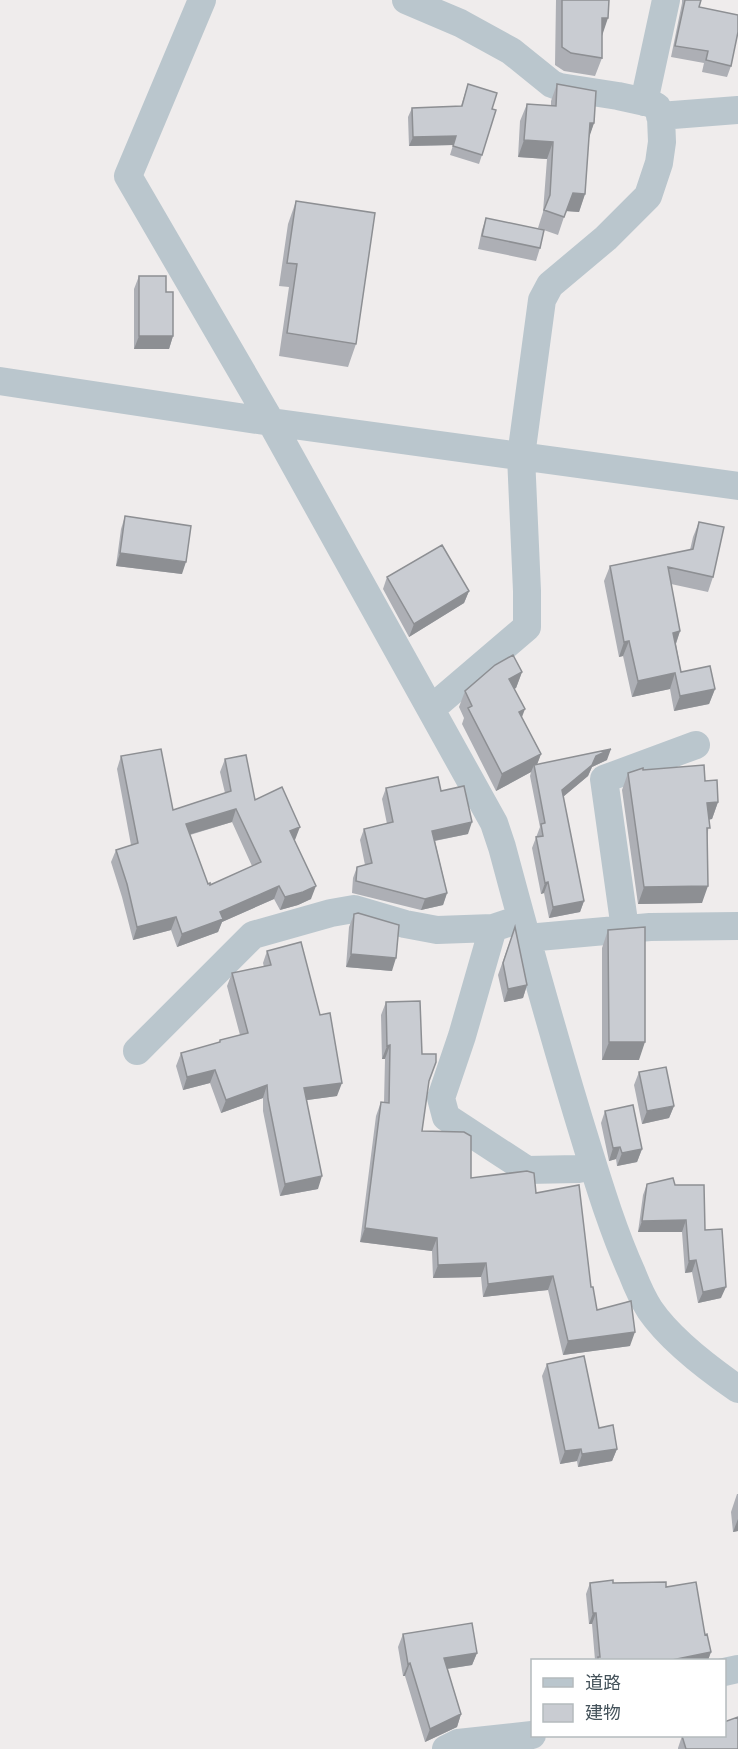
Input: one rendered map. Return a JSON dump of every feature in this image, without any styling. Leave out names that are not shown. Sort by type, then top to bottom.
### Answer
[{"type":"street","points":[[202,0],[128,176],[271,422],[494,823],[593,1166],[620,1246],[650,1310],[667,1330],[717,1375],[738,1389]]},
{"type":"street","points":[[406,0],[460,23],[511,51],[552,84],[560,87],[618,96],[652,109],[738,110]]},
{"type":"street","points":[[431,709],[527,627],[521,456],[542,300],[550,285],[606,238],[648,196],[659,163],[662,142],[652,109],[666,0]]},
{"type":"street","points":[[0,381],[271,422],[738,486]]},
{"type":"street","points":[[626,929],[604,779],[696,745]]},
{"type":"street","points":[[137,1051],[253,935],[331,913],[354,909],[405,924],[438,930],[738,926]]},
{"type":"street","points":[[493,928],[462,1036],[441,1098],[446,1117],[527,1170],[578,1169],[593,1166]]},
{"type":"street","points":[[446,1749],[458,1743],[531,1734]]},
{"type":"building","points":[[562,0],[609,0],[608,18],[602,18],[602,58],[571,53],[562,47]]},
{"type":"building","points":[[685,0],[701,0],[699,7],[738,15],[738,32],[731,66],[706,60],[708,51],[675,46]]},
{"type":"building","points":[[468,84],[497,93],[492,109],[496,110],[482,155],[453,146],[456,136],[413,137],[412,108],[462,106]]},
{"type":"building","points":[[557,84],[596,91],[594,123],[590,123],[585,194],[573,193],[564,217],[544,210],[550,195],[553,142],[524,140],[527,104],[556,106]]},
{"type":"building","points":[[296,201],[375,213],[356,344],[287,333],[297,264],[287,263]]},
{"type":"building","points":[[486,218],[544,230],[540,248],[482,236]]},
{"type":"building","points":[[139,276],[166,276],[166,292],[173,292],[173,336],[139,336]]},
{"type":"building","points":[[125,516],[191,526],[186,562],[120,553]]},
{"type":"building","points":[[699,522],[724,527],[713,577],[668,567],[680,631],[673,633],[681,672],[710,666],[715,689],[680,696],[675,673],[638,681],[629,641],[624,642],[610,566],[693,549]]},
{"type":"building","points":[[442,545],[469,591],[414,624],[387,577]]},
{"type":"building","points":[[513,655],[522,672],[509,679],[525,709],[519,712],[541,754],[502,774],[468,708],[472,706],[465,691],[495,665]]},
{"type":"building","points":[[161,749],[173,810],[231,791],[225,759],[246,755],[255,800],[282,787],[300,827],[290,831],[316,886],[285,897],[279,886],[220,912],[223,919],[182,934],[176,917],[137,927],[116,850],[138,843],[121,756]],"holes":[[[236,809],[261,862],[208,884],[186,824]]]},
{"type":"building","points":[[611,749],[596,756],[592,765],[562,790],[584,901],[553,907],[548,882],[545,883],[536,837],[543,836],[541,824],[545,823],[534,765]]},
{"type":"building","points":[[704,765],[705,781],[717,780],[718,802],[707,803],[710,828],[707,828],[708,886],[644,887],[628,773],[643,768],[643,770]]},
{"type":"building","points":[[438,777],[441,791],[464,786],[472,822],[432,831],[447,893],[425,899],[356,881],[357,867],[372,863],[364,829],[393,822],[386,788]]},
{"type":"building","points":[[358,913],[399,925],[396,958],[351,954],[354,914]]},
{"type":"building","points":[[515,927],[527,985],[508,989],[503,963]]},
{"type":"building","points":[[645,927],[645,1042],[609,1042],[608,930]]},
{"type":"building","points":[[301,942],[320,1015],[330,1013],[342,1083],[304,1088],[322,1176],[285,1184],[267,1085],[226,1100],[215,1070],[187,1077],[181,1053],[248,1033],[232,973],[271,965],[267,951]]},
{"type":"building","points":[[420,1001],[422,1054],[436,1054],[436,1062],[429,1081],[422,1131],[464,1132],[471,1136],[471,1178],[527,1171],[534,1173],[536,1193],[579,1185],[591,1287],[593,1287],[597,1310],[631,1301],[635,1332],[568,1341],[553,1276],[488,1284],[486,1263],[438,1265],[437,1238],[365,1228],[381,1102],[389,1103],[390,1045],[387,1046],[386,1002]]},
{"type":"building","points":[[666,1067],[674,1106],[647,1111],[639,1072]]},
{"type":"building","points":[[633,1105],[642,1149],[622,1153],[620,1147],[613,1148],[605,1111]]},
{"type":"building","points":[[673,1178],[675,1185],[704,1185],[705,1230],[722,1229],[726,1287],[703,1292],[696,1260],[689,1261],[686,1220],[642,1221],[647,1184]]},
{"type":"building","points":[[584,1356],[599,1428],[613,1425],[617,1449],[582,1454],[581,1449],[565,1451],[547,1364]]},
{"type":"building","points":[[613,1580],[613,1583],[666,1582],[666,1587],[696,1582],[705,1635],[707,1634],[711,1652],[677,1659],[598,1659],[600,1657],[596,1613],[593,1613],[590,1583]]},
{"type":"building","points":[[472,1623],[477,1653],[444,1658],[461,1714],[430,1729],[410,1663],[408,1664],[403,1634]]},
{"type":"building","points":[[738,1717],[738,1749],[686,1749],[682,1737],[726,1737],[726,1721]]}]
